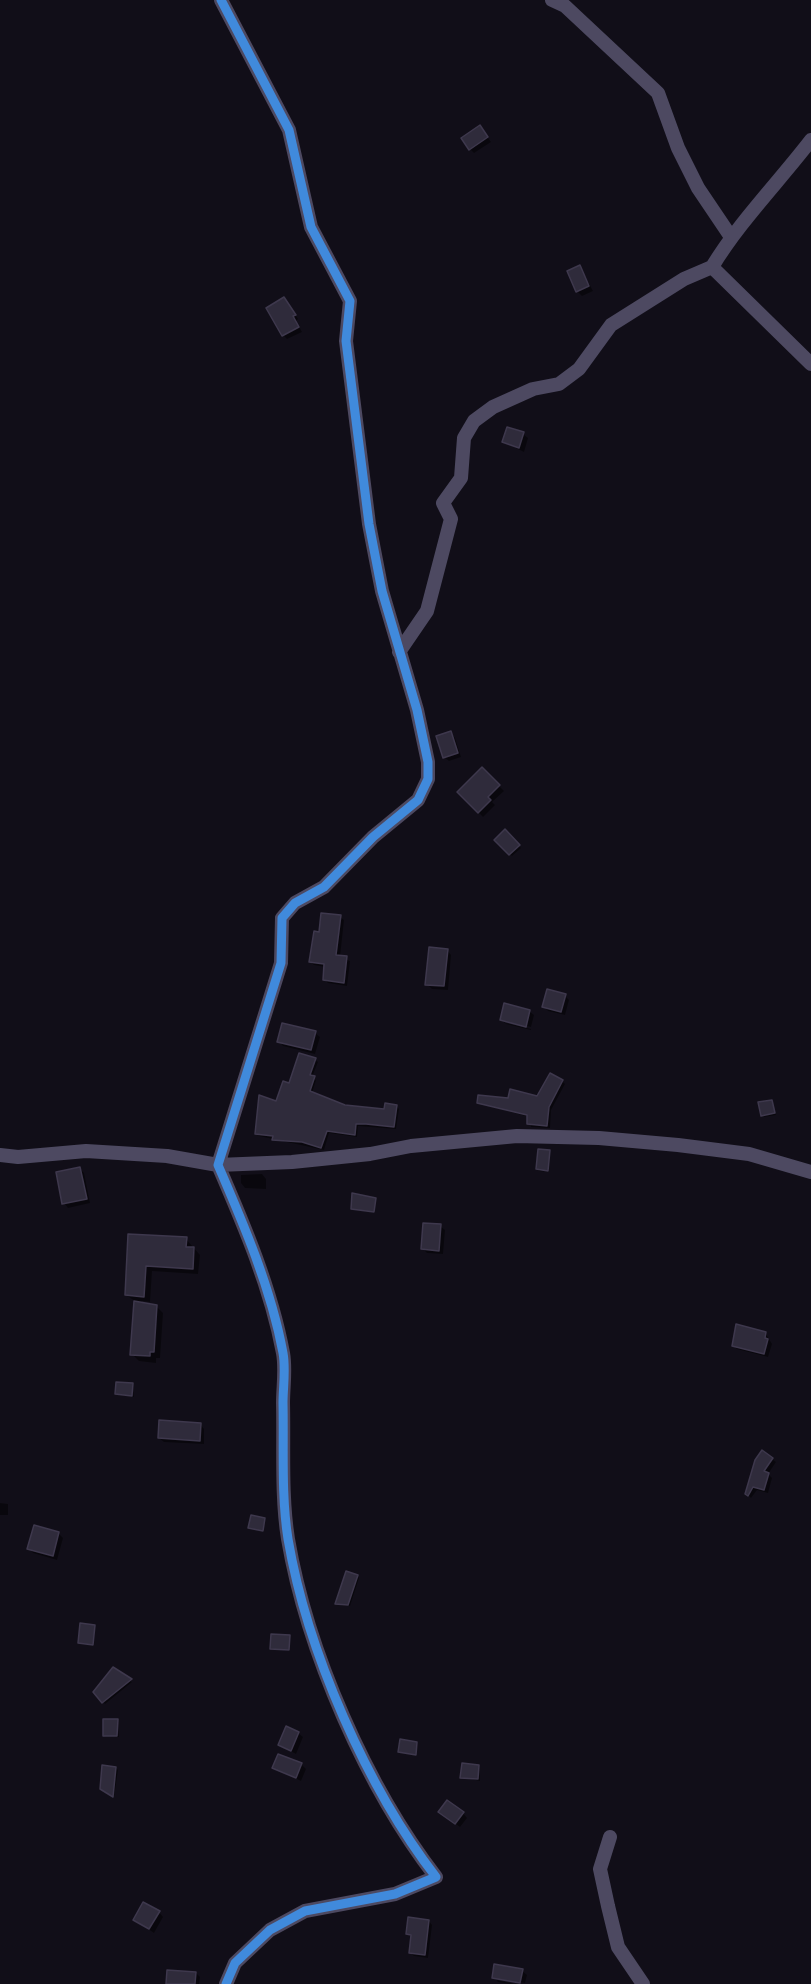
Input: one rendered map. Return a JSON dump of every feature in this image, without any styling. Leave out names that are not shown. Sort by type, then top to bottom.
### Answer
[{"type":"street","points":[[221,0],[289,130],[311,227],[350,301],[346,341],[369,524],[382,591],[417,710],[428,762],[428,778],[418,800],[373,837],[324,887],[295,903],[282,918],[281,963],[218,1165],[252,1242],[283,1354],[288,1538],[311,1633],[360,1753],[405,1836],[436,1877],[395,1894],[305,1911],[270,1930],[235,1963],[226,1984]]},
{"type":"street","points":[[552,0],[565,6],[658,93],[678,148],[699,188],[730,237]]},
{"type":"street","points":[[399,652],[427,611],[452,519],[443,503],[461,478],[464,438],[474,421],[493,407],[533,389],[558,384],[579,369],[611,326],[684,279],[712,267],[730,237],[775,187],[811,140]]},
{"type":"street","points":[[712,267],[811,364]]},
{"type":"street","points":[[0,1155],[18,1156],[86,1151],[167,1156],[218,1165],[292,1162],[370,1154],[411,1146],[516,1137],[599,1138],[749,1154],[811,1172]]},
{"type":"street","points":[[610,1837],[600,1869],[618,1947],[642,1984]]},
{"type":"building","points":[[480,125],[488,137],[469,150],[461,138]]},
{"type":"building","points":[[580,265],[589,286],[576,292],[567,271]]},
{"type":"building","points":[[284,297],[296,315],[293,316],[299,327],[282,336],[266,308]]},
{"type":"building","points":[[507,427],[524,432],[519,448],[502,442]]},
{"type":"building","points":[[451,731],[458,753],[443,758],[436,736]]},
{"type":"building","points":[[482,767],[500,785],[488,797],[491,800],[478,813],[457,792]]},
{"type":"building","points":[[505,829],[520,845],[509,855],[494,840]]},
{"type":"building","points":[[321,913],[341,915],[336,955],[347,956],[344,983],[323,980],[324,964],[309,962],[314,931],[319,932]]},
{"type":"building","points":[[429,947],[448,949],[444,986],[425,985]]},
{"type":"building","points":[[547,989],[566,994],[561,1012],[542,1007]]},
{"type":"building","points":[[504,1003],[530,1010],[526,1027],[500,1020]]},
{"type":"building","points":[[282,1023],[316,1031],[311,1050],[277,1042]]},
{"type":"building","points":[[299,1053],[316,1058],[310,1075],[315,1076],[310,1091],[345,1105],[384,1109],[385,1103],[397,1105],[394,1127],[356,1124],[355,1135],[327,1131],[321,1148],[302,1142],[272,1140],[273,1136],[255,1134],[259,1095],[276,1101],[283,1081],[289,1083]]},
{"type":"building","points":[[550,1073],[563,1080],[549,1107],[547,1126],[527,1124],[527,1115],[477,1103],[478,1095],[508,1098],[510,1089],[537,1096]]},
{"type":"building","points":[[772,1100],[775,1113],[761,1116],[758,1102]]},
{"type":"building","points":[[538,1149],[550,1150],[548,1171],[536,1169]]},
{"type":"building","points":[[80,1167],[87,1199],[62,1204],[56,1172]]},
{"type":"building","points":[[352,1193],[376,1198],[374,1212],[351,1209]]},
{"type":"building","points":[[423,1223],[441,1224],[439,1251],[421,1249]]},
{"type":"building","points":[[128,1234],[187,1237],[186,1247],[194,1247],[193,1269],[146,1266],[144,1297],[125,1295]]},
{"type":"building","points":[[134,1301],[157,1305],[154,1352],[150,1352],[150,1356],[130,1355]]},
{"type":"building","points":[[736,1324],[766,1332],[765,1338],[768,1339],[764,1354],[732,1346]]},
{"type":"building","points":[[116,1382],[133,1383],[132,1396],[115,1394]]},
{"type":"building","points":[[159,1420],[201,1423],[200,1441],[158,1438]]},
{"type":"building","points":[[762,1450],[773,1458],[764,1471],[769,1473],[764,1490],[753,1487],[748,1496],[745,1494],[755,1460]]},
{"type":"building","points":[[251,1515],[265,1518],[263,1531],[248,1528]]},
{"type":"building","points":[[34,1525],[59,1532],[53,1556],[27,1549]]},
{"type":"building","points":[[346,1571],[358,1575],[348,1605],[335,1604]]},
{"type":"building","points":[[80,1623],[95,1625],[93,1645],[78,1643]]},
{"type":"building","points":[[271,1634],[290,1635],[289,1650],[270,1649]]},
{"type":"building","points":[[113,1667],[132,1679],[102,1703],[93,1692]]},
{"type":"building","points":[[103,1719],[118,1719],[117,1736],[103,1736]]},
{"type":"building","points":[[286,1726],[299,1732],[291,1751],[278,1745]]},
{"type":"building","points":[[400,1739],[417,1742],[416,1755],[398,1752]]},
{"type":"building","points":[[278,1754],[302,1763],[296,1778],[272,1768]]},
{"type":"building","points":[[462,1763],[479,1765],[478,1779],[460,1778]]},
{"type":"building","points":[[102,1765],[116,1767],[113,1797],[100,1789]]},
{"type":"building","points":[[447,1800],[464,1812],[455,1824],[438,1812]]},
{"type":"building","points":[[143,1902],[160,1911],[149,1929],[133,1920]]},
{"type":"building","points":[[408,1917],[429,1920],[425,1955],[409,1953],[411,1935],[406,1934]]},
{"type":"building","points":[[494,1964],[523,1969],[520,1983],[492,1978]]},
{"type":"building","points":[[167,1970],[196,1972],[195,1984],[166,1984]]},
{"type":"cycle path","points":[[221,0],[289,130],[311,227],[350,301],[346,341],[369,524],[382,591],[417,710],[428,762],[428,779],[418,800],[373,837],[324,887],[295,903],[282,918],[281,963],[218,1165],[264,1281],[283,1353],[284,1505],[288,1539],[309,1627],[343,1717],[364,1760],[386,1802],[436,1877],[395,1894],[305,1911],[270,1930],[235,1963],[226,1984]]}]
